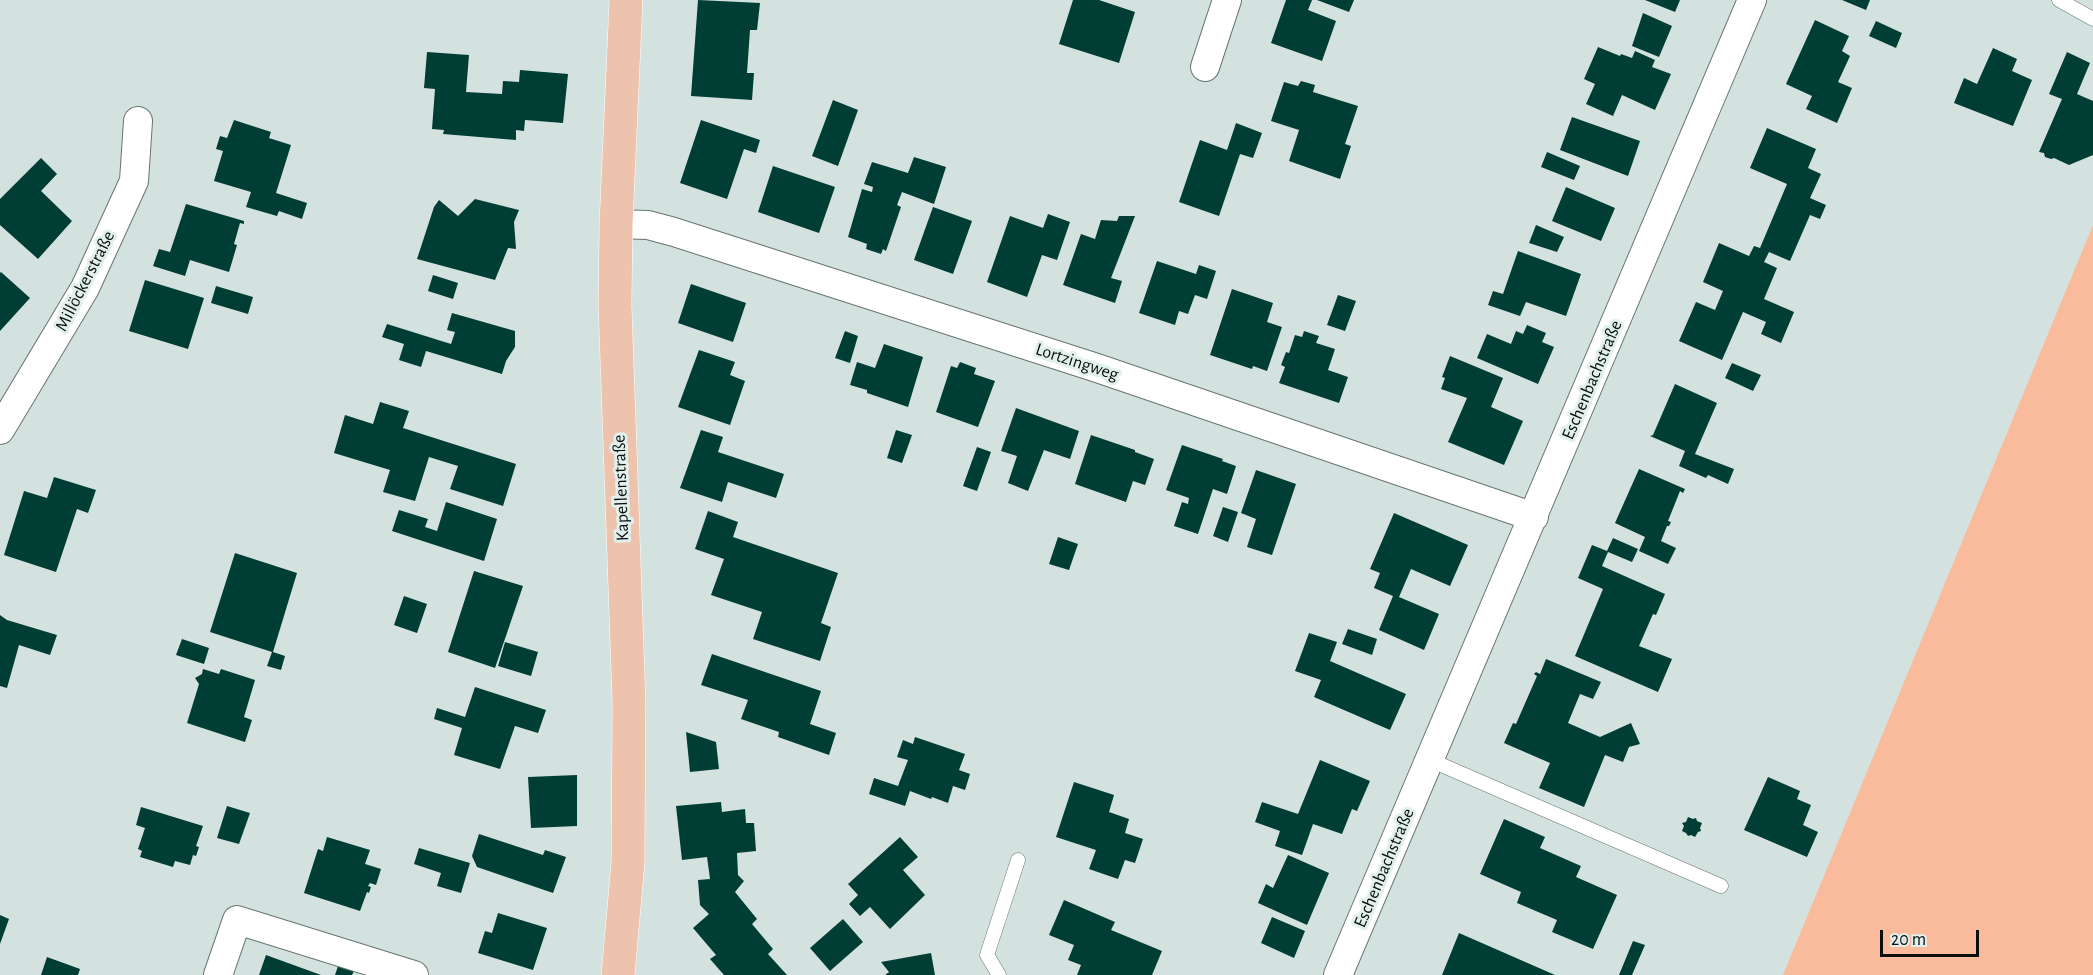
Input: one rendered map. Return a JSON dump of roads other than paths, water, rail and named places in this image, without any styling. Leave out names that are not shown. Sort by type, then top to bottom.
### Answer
[{"type":"main road","name":"Kapellenstraße","points":[[618,975],[628,862],[628,703],[615,305],[616,224],[626,0]]},
{"type":"street","points":[[1204,67],[1227,0]]},
{"type":"street","name":"Eschenbachstraße","points":[[1338,975],[1752,0]]},
{"type":"street","name":"Millöckerstraße","points":[[0,430],[86,288],[134,181],[138,121]]},
{"type":"street","name":"Lortzingweg","points":[[616,224],[648,225],[674,232],[1097,368],[1534,517]]},
{"type":"street","points":[[218,975],[237,920],[414,975]]},
{"type":"lane","points":[[2059,0],[2093,19]]},
{"type":"lane","points":[[1430,760],[1721,886]]},
{"type":"lane","points":[[999,975],[987,955],[1018,860]]}]
